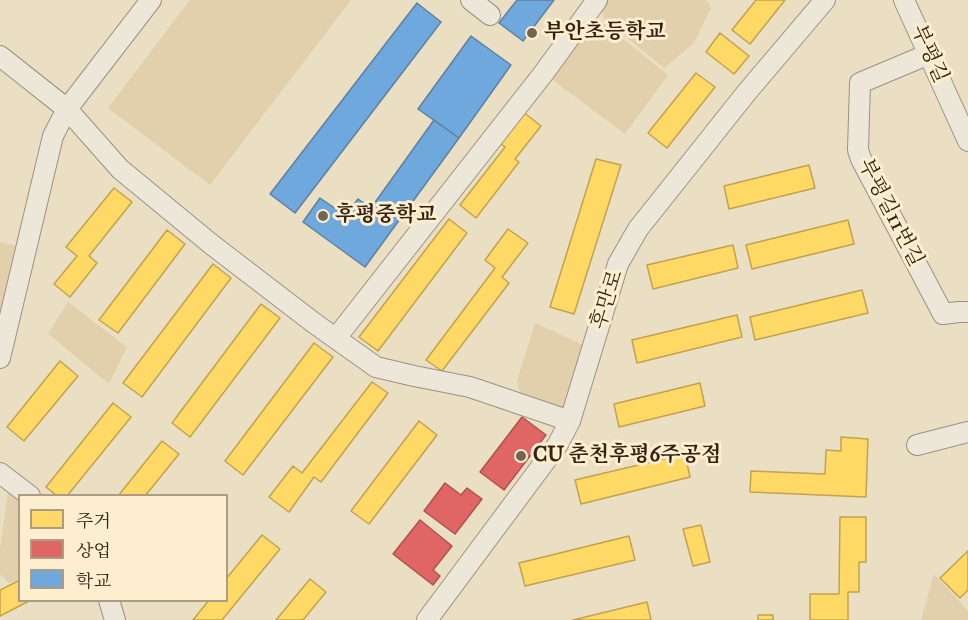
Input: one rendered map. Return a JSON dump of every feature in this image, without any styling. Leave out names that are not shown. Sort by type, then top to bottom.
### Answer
[{"type":"street","points":[[0,358],[53,136],[67,109],[151,0]]},
{"type":"street","points":[[471,0],[490,15]]},
{"type":"street","points":[[336,338],[543,74],[597,0]]},
{"type":"street","name":"후만로","points":[[427,620],[558,444],[570,421],[618,264],[638,229],[747,92],[825,0]]},
{"type":"street","name":"부평길","points":[[904,0],[968,141]]},
{"type":"street","name":"부평길11번길","points":[[928,54],[860,83],[858,150],[943,314],[968,312]]},
{"type":"street","points":[[0,56],[67,109],[120,169],[211,244],[376,367],[470,387],[570,421]]},
{"type":"street","points":[[917,445],[968,432]]},
{"type":"street","points":[[0,473],[29,494]]},
{"type":"street","points":[[110,602],[116,620]]},
{"type":"shaded area","points":[[190,0],[351,0],[210,185],[108,108]]},
{"type":"shaded area","points":[[601,0],[706,0],[711,8],[694,43],[664,68],[604,19]]},
{"type":"shaded area","points":[[592,14],[668,75],[625,134],[546,75]]},
{"type":"shaded area","points":[[0,242],[22,247],[0,328]]},
{"type":"shaded area","points":[[68,302],[127,347],[109,384],[48,334]]},
{"type":"shaded area","points":[[535,323],[588,347],[566,410],[522,400],[517,381]]},
{"type":"shaded area","points":[[8,493],[18,500],[18,579],[9,583],[0,574],[0,548]]},
{"type":"shaded area","points":[[934,574],[968,611],[968,620],[921,620]]},
{"type":"building: 주거","points":[[756,0],[785,0],[750,44],[732,30]]},
{"type":"building: 주거","points":[[720,33],[749,56],[734,74],[706,52]]},
{"type":"building: 주거","points":[[696,73],[715,87],[667,148],[648,133]]},
{"type":"building: 주거","points":[[522,111],[541,126],[515,159],[519,162],[476,218],[460,205],[505,147],[498,142]]},
{"type":"building: 주거","points":[[596,159],[621,165],[574,314],[550,307]]},
{"type":"building: 주거","points":[[809,165],[815,188],[729,209],[724,186]]},
{"type":"building: 주거","points":[[114,188],[132,202],[89,256],[97,263],[70,297],[54,284],[77,256],[66,247]]},
{"type":"building: 주거","points":[[449,219],[467,233],[378,351],[359,337]]},
{"type":"building: 주거","points":[[848,220],[854,244],[752,269],[746,245]]},
{"type":"building: 주거","points":[[508,229],[528,243],[502,277],[509,283],[442,371],[426,360],[495,268],[485,260]]},
{"type":"building: 주거","points":[[167,230],[185,244],[118,333],[99,320]]},
{"type":"building: 주거","points":[[733,245],[738,268],[653,289],[647,265]]},
{"type":"building: 주거","points":[[213,264],[231,278],[142,397],[123,383]]},
{"type":"building: 주거","points":[[862,290],[868,313],[755,340],[750,317]]},
{"type":"building: 주거","points":[[261,304],[280,318],[190,437],[172,423]]},
{"type":"building: 주거","points":[[737,315],[742,337],[637,363],[632,340]]},
{"type":"building: 주거","points":[[314,343],[333,357],[243,475],[225,461]]},
{"type":"building: 주거","points":[[60,361],[78,376],[24,441],[7,427]]},
{"type":"building: 주거","points":[[372,382],[388,393],[321,482],[314,477],[289,512],[269,497],[293,466],[302,473]]},
{"type":"building: 주거","points":[[700,383],[705,406],[619,427],[614,404]]},
{"type":"building: 주거","points":[[113,403],[131,417],[69,494],[55,494],[46,487]]},
{"type":"building: 주거","points":[[419,421],[437,435],[369,524],[351,511]]},
{"type":"building: 주거","points":[[841,437],[868,439],[866,497],[750,492],[751,471],[825,474],[826,450],[841,451]]},
{"type":"building: 주거","points":[[162,441],[179,454],[147,494],[120,494]]},
{"type":"building: 주거","points":[[685,454],[690,477],[581,504],[575,480]]},
{"type":"building: 주거","points":[[840,517],[866,517],[866,562],[859,562],[859,592],[848,592],[848,620],[810,620],[810,594],[839,594]]},
{"type":"building: 주거","points":[[701,525],[710,562],[693,566],[683,529]]},
{"type":"building: 주거","points":[[262,535],[280,549],[222,620],[193,620],[207,602],[228,602],[228,577]]},
{"type":"building: 주거","points":[[629,536],[635,560],[525,586],[519,563]]},
{"type":"building: 주거","points":[[968,551],[968,590],[960,598],[940,578]]},
{"type":"building: 주거","points":[[310,579],[326,592],[303,620],[276,620]]},
{"type":"building: 주거","points":[[18,581],[18,602],[27,602],[0,616],[0,590]]},
{"type":"building: 주거","points":[[647,602],[651,620],[573,620]]},
{"type":"building: 주거","points":[[758,615],[773,615],[773,620],[758,620]]},
{"type":"building: 상업","points":[[522,417],[546,435],[504,490],[480,472]]},
{"type":"building: 상업","points":[[445,483],[461,495],[467,488],[482,499],[455,534],[424,511]]},
{"type":"building: 상업","points":[[420,520],[452,546],[433,570],[440,576],[433,585],[393,554]]},
{"type":"building: 학교","points":[[517,0],[554,0],[523,41],[499,23]]},
{"type":"building: 학교","points":[[417,3],[441,22],[295,213],[270,194]]},
{"type":"building: 학교","points":[[471,36],[511,65],[459,138],[418,109]]},
{"type":"building: 학교","points":[[434,120],[459,138],[365,267],[303,222],[320,198],[346,216],[358,199],[371,208]]},
{"type":"place","name":"부안초등학교","points":[[532,33]]},
{"type":"place","name":"후평중학교","points":[[323,216]]},
{"type":"place","name":"CU 춘천후평6주공점","points":[[521,456]]}]
